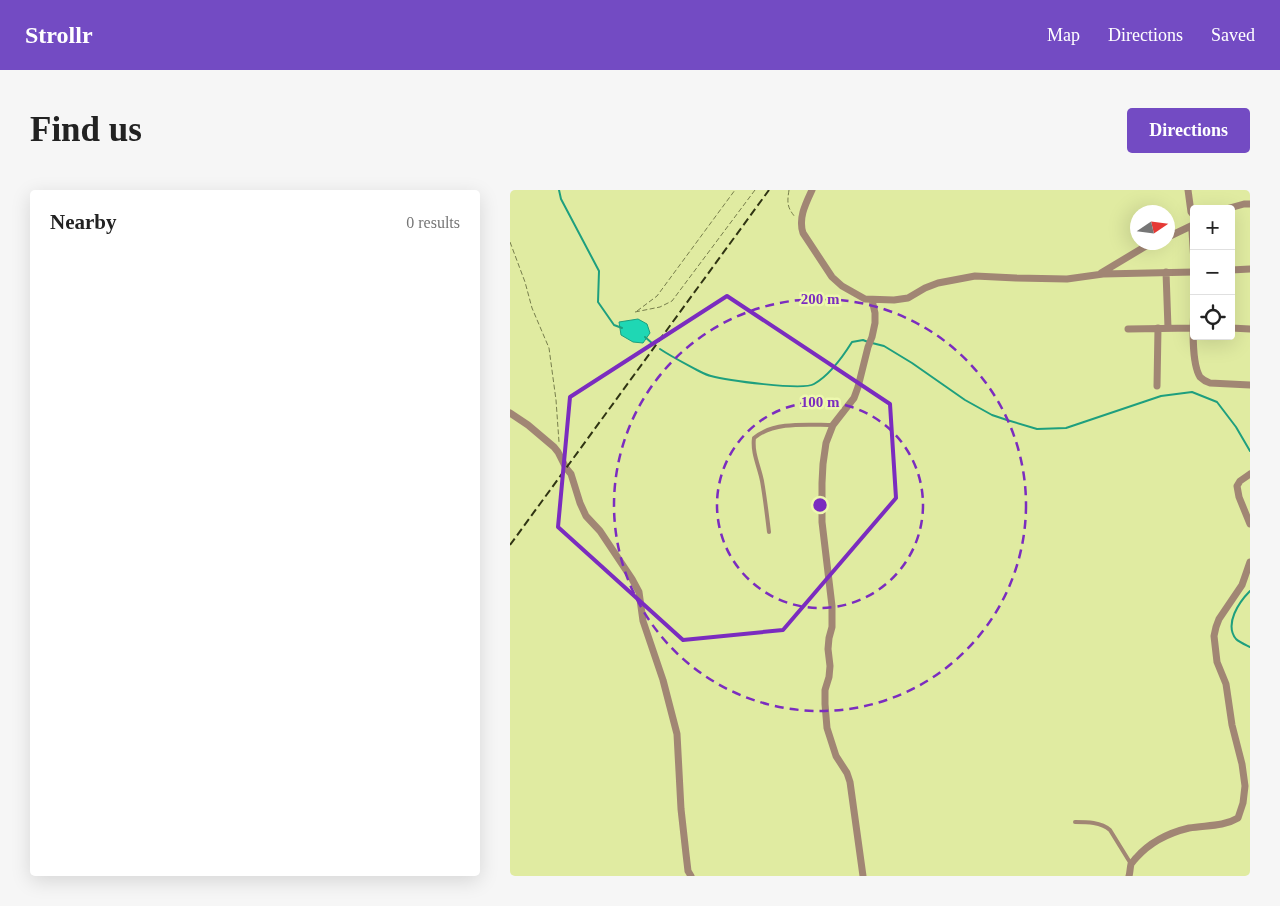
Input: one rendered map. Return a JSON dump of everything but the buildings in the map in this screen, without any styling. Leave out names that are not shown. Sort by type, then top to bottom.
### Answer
[{"type":"street","points":[[812,190],[805,205],[801,226],[808,241],[832,277],[842,286],[865,299],[908,298],[938,283],[975,276],[1067,279],[1098,275],[1190,272]]},
{"type":"street","points":[[1188,190],[1190,205]]},
{"type":"street","points":[[1235,206],[1250,204]]},
{"type":"street","points":[[1175,233],[1190,225]]},
{"type":"street","points":[[1098,275],[1139,250]]},
{"type":"street","points":[[1235,270],[1250,269]]},
{"type":"street","points":[[1166,272],[1168,328]]},
{"type":"street","points":[[863,876],[850,782],[847,773],[836,756],[827,728],[825,690],[830,666],[828,649],[832,627],[832,606],[822,522],[822,483],[826,443],[833,425],[854,398],[872,337],[875,313],[872,300]]},
{"type":"street","points":[[1157,386],[1158,328]]},
{"type":"street","points":[[1128,329],[1190,328]]},
{"type":"street","points":[[1235,328],[1250,329]]},
{"type":"street","points":[[1194,340],[1194,352],[1200,377],[1210,383],[1250,385]]},
{"type":"street","points":[[510,413],[528,425],[558,452],[571,474],[586,516],[600,530],[632,579],[638,592],[643,621],[664,680],[677,734],[684,836],[688,871],[691,876]]},
{"type":"street","points":[[1250,474],[1240,481],[1237,486],[1250,524]]},
{"type":"street","points":[[1129,876],[1131,864],[1153,842],[1172,833],[1190,828],[1221,824],[1238,818],[1243,803],[1245,786],[1242,764],[1232,725],[1226,684],[1217,662],[1214,636],[1219,619],[1242,585],[1250,562]]},
{"type":"lane","points":[[769,532],[761,478],[753,445],[754,438],[769,429],[782,426],[833,425]]},
{"type":"lane","points":[[1075,822],[1106,826],[1131,864]]},
{"type":"path","points":[[735,190],[657,296],[635,312],[672,301],[755,190]]},
{"type":"path","points":[[789,190],[787,202],[801,226]]},
{"type":"path","points":[[510,242],[525,282],[532,308],[549,348],[556,400],[559,438],[558,452]]},
{"type":"highlighted area","points":[[727,296],[890,404],[896,498],[783,630],[683,640],[558,527],[570,397]]},
{"type":"water","points":[[638,319],[647,324],[650,333],[643,343],[633,342],[621,335],[619,322]]},
{"type":"waterway","points":[[559,190],[561,199],[599,271],[598,302],[614,325],[622,328]]},
{"type":"waterway","points":[[645,337],[653,344]]},
{"type":"waterway","points":[[660,349],[709,376],[780,386],[807,386],[814,384],[825,376],[835,366],[852,342],[863,340],[868,342]]},
{"type":"waterway","points":[[872,343],[884,346],[965,400],[992,415],[1037,429],[1066,428],[1161,396],[1192,392],[1217,402],[1236,427],[1250,451]]},
{"type":"waterway","points":[[1250,591],[1241,601],[1232,620],[1233,633],[1236,639],[1250,647]]},
{"type":"railway","points":[[510,545],[769,190]]}]
